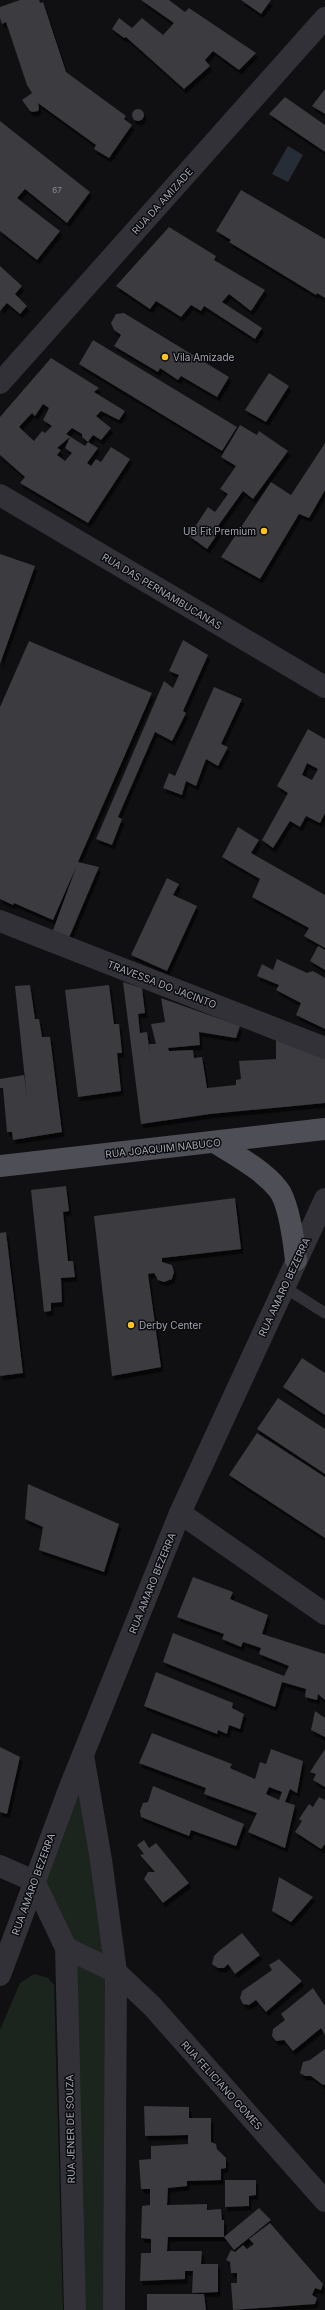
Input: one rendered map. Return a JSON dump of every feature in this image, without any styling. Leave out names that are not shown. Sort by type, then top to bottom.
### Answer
[{"type":"main road","name":"RUA JOAQUIM NABUCO","points":[[0,1166],[325,1129]]},
{"type":"main road","points":[[214,1142],[254,1167],[279,1190],[291,1225],[296,1260]]},
{"type":"street","name":"RUA DA AMIZADE","points":[[0,383],[325,18]]},
{"type":"street","name":"RUA DAS PERNAMBUCANAS","points":[[0,496],[325,687]]},
{"type":"street","name":"TRAVESSA DO JACINTO","points":[[0,920],[325,1048]]},
{"type":"street","name":"RUA AMARO BEZERRA","points":[[0,1975],[34,1881],[83,1755],[180,1513],[325,1199]]},
{"type":"street","points":[[180,1513],[325,1614]]},
{"type":"street","points":[[83,1755],[102,1860],[116,1972],[114,2310]]},
{"type":"street","points":[[0,1866],[34,1881]]},
{"type":"street","name":"RUA JENER DE SOUZA","points":[[34,1881],[66,1948],[75,2310]]},
{"type":"street","points":[[66,1948],[116,1972]]},
{"type":"street","name":"RUA FELICIANO GOMES","points":[[116,1972],[152,2006],[325,2201]]},
{"type":"lane","points":[[284,1287],[325,1313]]},
{"type":"shaded area","points":[[288,146],[303,155],[288,182],[272,174]]},
{"type":"shaded area","points":[[83,1756],[104,1857],[114,2310],[75,2310],[68,1945],[37,1883]]},
{"type":"shaded area","points":[[34,1974],[48,1978],[54,1985],[63,2310],[0,2310],[0,2030],[20,1983]]},
{"type":"building","points":[[20,0],[39,0],[40,3],[43,2],[66,72],[126,116],[124,119],[132,125],[109,158],[94,149],[96,145],[38,103],[38,111],[33,112],[30,111],[22,100],[32,93],[27,85],[6,22],[2,24],[0,18],[0,7]]},
{"type":"building","points":[[141,0],[169,0],[185,12],[189,8],[256,53],[239,70],[213,51],[205,60],[210,66],[184,89],[126,37],[124,38],[112,29],[119,18],[132,28],[142,18],[163,35],[174,23]]},
{"type":"building","points":[[241,0],[271,0],[261,14]]},
{"type":"building","points":[[325,89],[325,114],[312,106]]},
{"type":"building","points":[[285,97],[325,125],[325,152],[269,114]]},
{"type":"building","points":[[136,109],[140,109],[144,115],[140,121],[136,121],[132,117],[132,113]]},
{"type":"building","points":[[0,121],[90,192],[67,223],[25,189],[17,198],[60,231],[37,260],[0,231]]},
{"type":"building","points":[[241,190],[325,239],[325,298],[317,293],[316,295],[229,242],[231,240],[216,231]]},
{"type":"building","points":[[169,227],[216,256],[214,260],[265,290],[251,311],[229,294],[222,302],[262,328],[255,339],[204,306],[201,311],[191,305],[181,317],[156,301],[150,309],[116,286]]},
{"type":"building","points":[[0,266],[22,286],[15,294],[27,306],[20,314],[7,303],[0,311]]},
{"type":"building","name":"Vila Amizade","points":[[124,313],[229,377],[217,397],[181,376],[178,380],[160,368],[158,372],[114,346],[121,335],[114,330],[111,323],[116,314]]},
{"type":"building","points":[[93,340],[237,427],[222,451],[79,364]]},
{"type":"building","points":[[51,358],[99,388],[94,392],[125,411],[119,420],[101,411],[96,416],[111,428],[101,440],[93,435],[88,442],[98,448],[87,463],[91,466],[96,459],[101,462],[111,447],[130,459],[88,523],[20,483],[25,477],[0,455],[0,417]],"holes":[[[43,404],[49,408],[43,420],[52,426],[45,433],[42,431],[34,441],[19,427],[32,413],[35,416]],[[72,428],[82,434],[82,437],[88,442],[85,446],[66,434]],[[70,437],[65,448],[72,453],[65,461],[57,455],[61,450],[57,448]]]},
{"type":"building","points":[[269,373],[289,386],[266,422],[245,410]]},
{"type":"building","points":[[240,425],[257,435],[259,431],[288,451],[253,499],[243,491],[218,526],[221,529],[207,549],[189,536],[208,507],[215,512],[228,494],[220,489],[236,466],[221,457]]},
{"type":"building","name":"UB Fit Premium","points":[[325,443],[325,490],[309,518],[299,514],[260,579],[221,557],[271,482],[291,495]]},
{"type":"building","points":[[0,554],[35,566],[0,664]]},
{"type":"building","points":[[183,640],[208,655],[183,711],[186,713],[172,741],[155,732],[118,817],[122,819],[112,845],[96,839],[164,681],[173,688],[179,675],[169,671]]},
{"type":"building","points":[[29,641],[152,693],[78,862],[99,867],[68,940],[52,933],[77,865],[53,920],[14,903],[13,905],[0,899],[0,707]]},
{"type":"building","points":[[214,687],[242,699],[221,744],[228,747],[218,766],[206,759],[196,786],[186,781],[182,795],[163,788],[169,773],[175,776]]},
{"type":"building","points":[[308,729],[325,739],[325,813],[320,823],[306,816],[300,827],[290,821],[273,848],[262,840],[288,793],[277,786]],"holes":[[[307,763],[318,769],[312,780],[302,775]]]},
{"type":"building","points":[[238,827],[259,840],[251,853],[325,895],[325,948],[304,936],[309,928],[252,897],[260,879],[222,857]]},
{"type":"building","points":[[167,878],[179,884],[173,895],[197,906],[167,971],[131,955]]},
{"type":"building","points":[[318,946],[325,950],[325,970],[310,961]]},
{"type":"building","points":[[277,959],[307,973],[313,971],[325,978],[325,1029],[296,1015],[301,1003],[276,990],[279,985],[257,976],[262,964],[273,970]]},
{"type":"building","points":[[123,982],[142,988],[145,1013],[138,1014],[140,1033],[147,1032],[150,1054],[149,1044],[156,1044],[151,1024],[165,1022],[161,998],[240,1026],[236,1038],[199,1032],[200,1045],[168,1048],[169,1051],[193,1050],[194,1058],[202,1057],[207,1088],[236,1085],[236,1080],[241,1079],[239,1061],[276,1059],[276,1040],[325,1056],[325,1103],[210,1114],[141,1124]]},
{"type":"building","points":[[30,985],[35,1019],[39,1019],[42,1037],[50,1037],[62,1132],[13,1140],[12,1132],[7,1132],[3,1088],[0,1088],[0,1079],[24,1075],[27,1098],[15,986]]},
{"type":"building","points":[[109,985],[114,1024],[119,1024],[122,1053],[117,1053],[121,1091],[78,1097],[65,990]]},
{"type":"building","points":[[66,1186],[69,1211],[63,1212],[68,1261],[73,1261],[75,1277],[61,1278],[62,1302],[51,1303],[51,1311],[44,1312],[31,1190]]},
{"type":"building","name":"Derby Center","points":[[235,1198],[241,1249],[162,1258],[162,1262],[172,1265],[174,1272],[172,1279],[164,1282],[158,1280],[154,1273],[148,1274],[161,1367],[112,1376],[94,1216]]},
{"type":"building","points":[[6,1232],[23,1373],[0,1376],[0,1233]]},
{"type":"building","points":[[302,1358],[325,1373],[325,1415],[283,1387]]},
{"type":"building","points":[[278,1398],[325,1429],[325,1474],[257,1429]]},
{"type":"building","points":[[257,1433],[325,1477],[325,1538],[229,1475]]},
{"type":"building","points":[[28,1484],[119,1524],[104,1572],[39,1550],[43,1527],[25,1519]]},
{"type":"building","points":[[193,1577],[233,1592],[230,1599],[268,1615],[262,1634],[325,1654],[325,1700],[318,1694],[317,1700],[305,1697],[306,1689],[282,1682],[275,1707],[163,1662],[173,1633],[284,1676],[289,1666],[259,1654],[261,1648],[243,1642],[241,1647],[222,1639],[224,1634],[177,1617]]},
{"type":"building","points":[[156,1672],[233,1703],[232,1708],[244,1714],[240,1729],[229,1725],[227,1734],[218,1730],[217,1734],[144,1706]]},
{"type":"building","points":[[315,1711],[325,1718],[325,1737],[311,1730]]},
{"type":"building","points":[[152,1733],[232,1764],[230,1768],[255,1779],[260,1762],[266,1764],[271,1749],[303,1761],[297,1793],[290,1789],[285,1802],[295,1805],[285,1848],[248,1832],[257,1813],[204,1794],[206,1788],[139,1763]],"holes":[[[269,1787],[282,1792],[279,1800],[266,1794]]]},
{"type":"building","points":[[0,1747],[20,1757],[7,1814],[0,1812]]},
{"type":"building","points":[[325,1749],[325,1787],[313,1780],[316,1774],[310,1772]]},
{"type":"building","points":[[153,1786],[244,1824],[236,1846],[191,1830],[189,1836],[141,1817],[140,1811],[143,1803],[148,1802]]},
{"type":"building","points":[[319,1797],[325,1800],[325,1844],[321,1849],[295,1832],[302,1821],[299,1819],[309,1804],[313,1807]]},
{"type":"building","points":[[144,1840],[149,1848],[156,1843],[189,1883],[163,1903],[144,1879],[148,1872],[155,1872],[140,1855],[144,1854],[137,1845]]},
{"type":"building","points":[[279,1877],[313,1897],[291,1922],[272,1911]]},
{"type":"building","points":[[242,1933],[260,1955],[235,1974],[228,1964],[224,1968],[218,1968],[212,1964],[214,1956]]},
{"type":"building","points":[[279,1959],[302,1981],[266,2012],[256,2000],[249,2005],[243,2004],[240,1998],[242,1991],[272,1970],[269,1965]]},
{"type":"building","points":[[313,1988],[325,2006],[325,2035],[321,2028],[293,2051],[284,2040],[276,2041],[272,2036],[273,2029],[285,2020],[281,2014]]},
{"type":"building","points":[[325,2049],[325,2084],[323,2085],[311,2076],[305,2076],[300,2073],[303,2062],[310,2060]]},
{"type":"building","points":[[144,2106],[189,2107],[189,2118],[211,2118],[211,2142],[216,2144],[217,2149],[226,2158],[226,2168],[221,2169],[221,2180],[187,2181],[187,2186],[168,2188],[167,2205],[207,2204],[207,2210],[221,2209],[222,2220],[224,2220],[224,2237],[168,2237],[167,2251],[202,2251],[201,2264],[218,2264],[218,2292],[192,2293],[193,2271],[185,2271],[185,2279],[140,2281],[141,2253],[151,2253],[151,2239],[141,2238],[142,2206],[150,2205],[150,2189],[141,2189],[139,2160],[151,2159],[151,2146],[188,2144],[188,2135],[145,2136]]},
{"type":"building","points":[[225,2180],[256,2180],[256,2195],[249,2196],[249,2206],[225,2207]]},
{"type":"building","points":[[259,2208],[271,2220],[234,2250],[224,2237]]},
{"type":"building","points":[[270,2223],[323,2284],[321,2290],[315,2288],[312,2295],[317,2298],[315,2304],[233,2310],[231,2283],[237,2283],[237,2273],[231,2273],[230,2262],[226,2260],[231,2250],[235,2252],[243,2245],[247,2249],[254,2244],[249,2239]]},
{"type":"building","points":[[147,2294],[204,2294],[206,2310],[147,2310]]},
{"type":"place","name":"Vila Amizade","points":[[165,357]]},
{"type":"place","name":"UB Fit Premium","points":[[264,531]]},
{"type":"place","name":"Derby Center","points":[[131,1325]]}]
